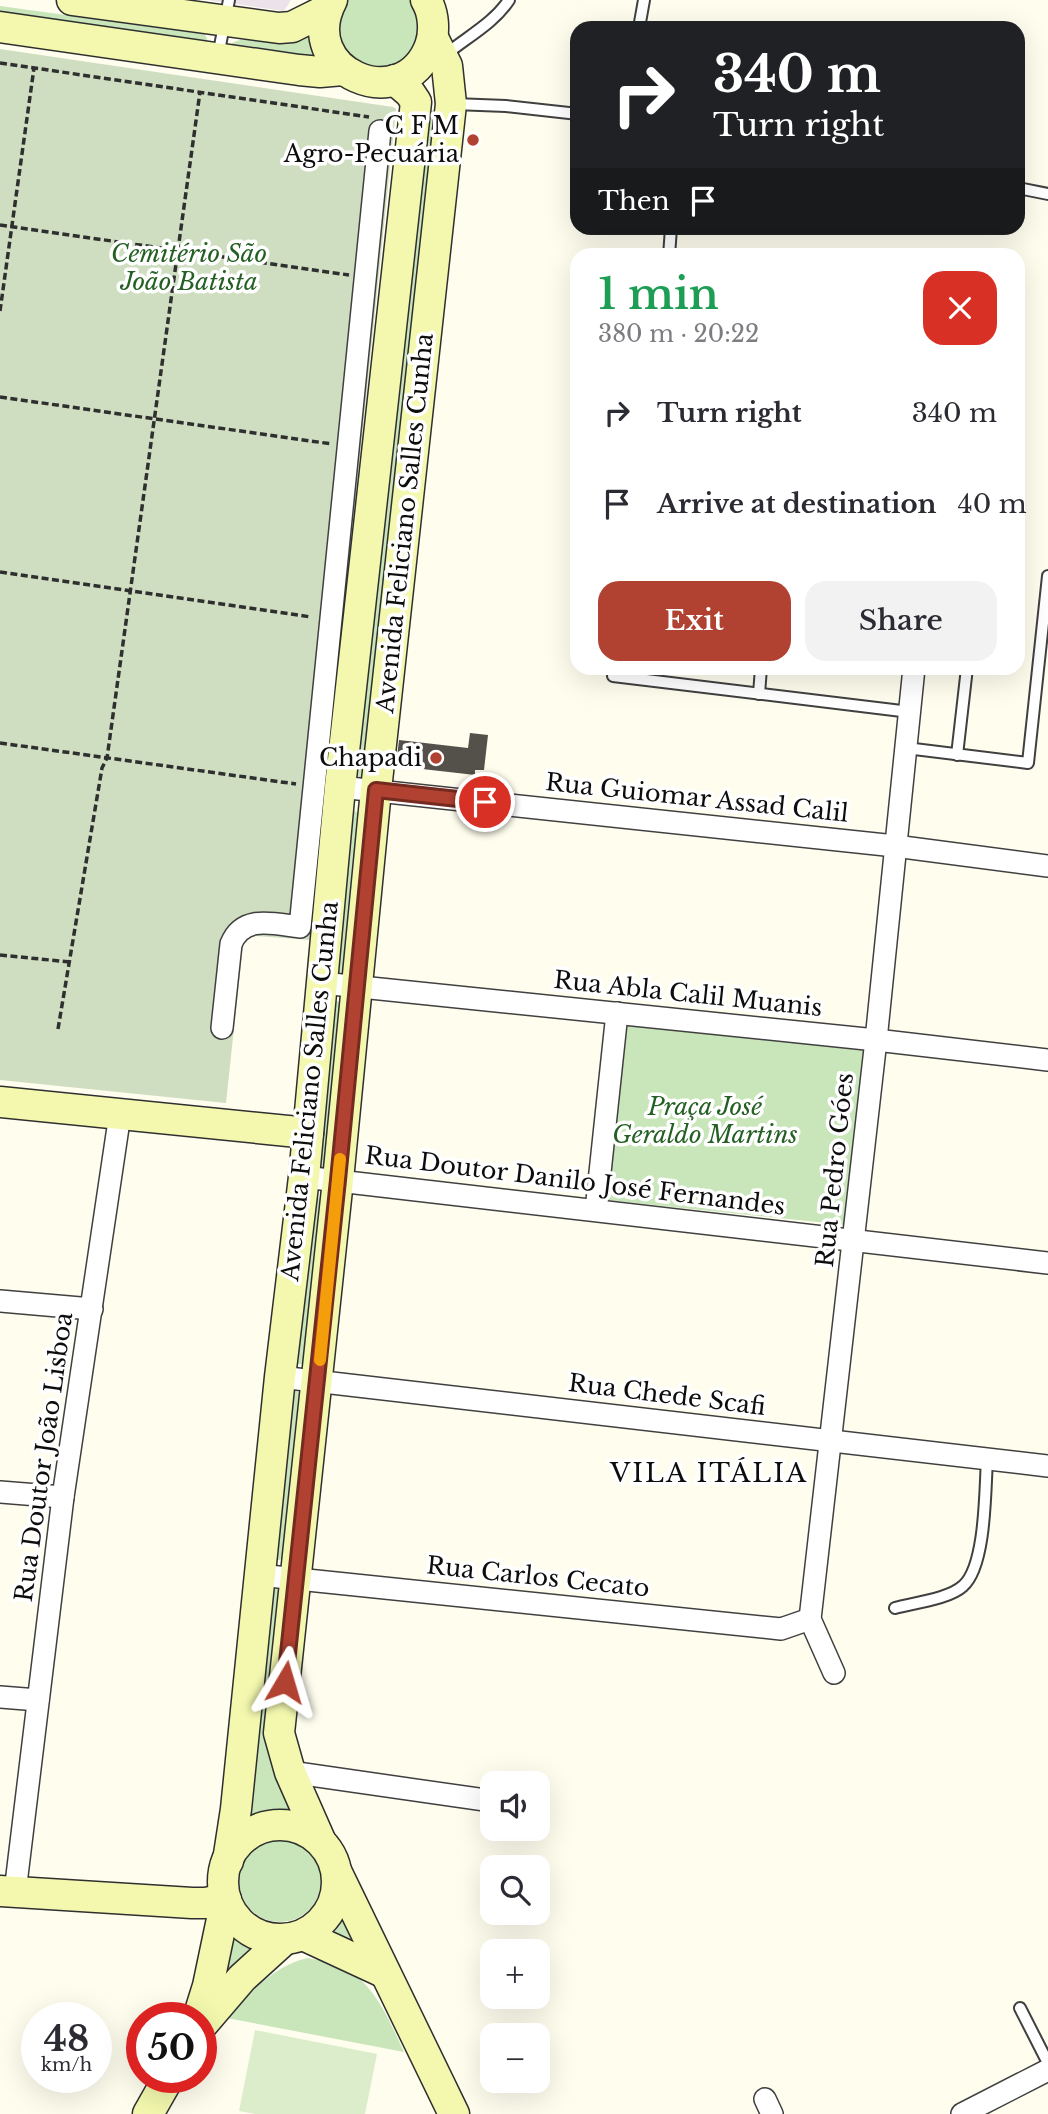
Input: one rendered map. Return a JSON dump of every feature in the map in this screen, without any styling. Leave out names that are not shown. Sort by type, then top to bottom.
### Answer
[{"type":"main road","points":[[72,0],[227,10],[279,28],[292,27],[329,5]]},
{"type":"main road","points":[[329,5],[324,36],[328,49],[344,70],[367,82],[395,80],[415,68],[423,60],[435,24]]},
{"type":"main road","name":"Avenida Feliciano Salles Cunha","points":[[320,1840],[290,1772],[279,1733],[358,986],[376,790],[451,104],[450,78],[435,24]]},
{"type":"main road","points":[[0,27],[310,71],[344,70]]},
{"type":"main road","points":[[395,80],[416,102],[451,104]]},
{"type":"main road","name":"Avenida Feliciano Salles Cunha","points":[[228,1861],[304,1177],[322,983],[327,787],[416,102]]},
{"type":"main road","points":[[0,1102],[308,1133]]},
{"type":"main road","points":[[203,2002],[225,1899],[223,1883],[228,1861],[236,1846],[250,1833],[268,1826],[286,1825],[304,1830],[320,1840],[331,1855],[337,1873],[454,2114]]},
{"type":"main road","points":[[217,2007],[242,1978],[294,1937],[319,1925],[331,1910],[337,1892],[337,1873]]},
{"type":"main road","points":[[7,1892],[192,1903],[225,1899]]},
{"type":"main road","points":[[225,1899],[234,1917],[248,1930],[265,1938],[294,1937],[385,1973]]},
{"type":"main road","points":[[148,2114],[160,2093]]},
{"type":"street","points":[[222,1028],[234,936],[249,924],[259,922],[300,927],[327,787],[331,620],[380,131]]},
{"type":"street","name":"Rua Pedro Góes","points":[[810,1619],[914,675]]},
{"type":"street","name":"Rua Guiomar Assad Calil","points":[[327,787],[895,846],[1048,866]]},
{"type":"street","name":"Rua Abla Calil Muanis","points":[[322,983],[1048,1060]]},
{"type":"street","points":[[596,1210],[617,1013]]},
{"type":"street","name":"Rua Doutor João Lisboa","points":[[7,1892],[38,1700],[63,1497],[120,1114]]},
{"type":"street","name":"Rua Doutor Danilo José Fernandes","points":[[304,1177],[1048,1263]]},
{"type":"street","points":[[0,1301],[92,1309]]},
{"type":"street","name":"Rua Chede Scafi","points":[[280,1377],[1048,1466]]},
{"type":"street","points":[[0,1492],[63,1497]]},
{"type":"street","name":"Rua Carlos Cecato","points":[[259,1575],[781,1629],[810,1619]]},
{"type":"street","points":[[810,1619],[834,1673]]},
{"type":"street","points":[[0,1697],[38,1700]]},
{"type":"street","points":[[290,1772],[480,1799]]},
{"type":"street","points":[[962,2114],[1048,2070]]},
{"type":"lane","points":[[435,24],[476,30],[499,16],[509,0]]},
{"type":"lane","points":[[640,21],[644,0]]},
{"type":"lane","points":[[218,58],[227,10]]},
{"type":"lane","points":[[451,104],[506,106],[570,113]]},
{"type":"lane","points":[[1025,189],[1048,194]]},
{"type":"lane","points":[[906,748],[1028,763],[1048,576]]},
{"type":"lane","points":[[759,694],[760,675]]},
{"type":"lane","points":[[957,754],[966,675]]},
{"type":"lane","points":[[613,676],[910,712]]},
{"type":"lane","points":[[895,1608],[952,1593],[962,1587],[972,1575],[979,1557],[987,1459]]},
{"type":"lane","points":[[1020,2008],[1048,2063]]},
{"type":"path","points":[[0,63],[372,117],[380,131]]},
{"type":"path","points":[[0,311],[34,68]]},
{"type":"path","points":[[58,1029],[102,768],[107,758],[200,92]]},
{"type":"path","points":[[0,225],[365,277]]},
{"type":"path","points":[[0,397],[348,446]]},
{"type":"path","points":[[0,572],[331,620]]},
{"type":"path","points":[[0,744],[327,787]]},
{"type":"path","points":[[0,955],[69,962]]},
{"type":"shaded area","points":[[207,0],[291,0],[284,11]]},
{"type":"green space","points":[[341,0],[417,0],[425,37],[399,69],[358,70],[333,38]]},
{"type":"green space","points":[[0,6],[204,34],[207,46],[0,23]]},
{"type":"green space","points":[[317,28],[324,68],[231,51],[232,43],[238,40],[290,41]]},
{"type":"green space","name":"Cemitério São João Batista","points":[[0,49],[396,109],[310,940],[256,936],[243,944],[226,1103],[0,1080]]},
{"type":"green space","points":[[426,111],[439,112],[367,779],[356,774]]},
{"type":"green space","points":[[354,811],[366,816],[343,976],[337,976],[349,815]]},
{"type":"green space","points":[[333,1000],[339,1002],[343,1008],[326,1168],[317,1170]]},
{"type":"green space","name":"Praça José Geraldo Martins","points":[[625,1023],[866,1049],[846,1225],[606,1200]]},
{"type":"green space","points":[[318,1197],[324,1202],[303,1364],[296,1364],[310,1198]]},
{"type":"green space","points":[[295,1390],[303,1396],[286,1554],[275,1561],[289,1392]]},
{"type":"green space","points":[[271,1588],[277,1589],[282,1598],[269,1748],[281,1788],[294,1817],[261,1819],[246,1826]]},
{"type":"green space","points":[[280,1840],[296,1843],[309,1852],[318,1865],[321,1881],[318,1897],[309,1910],[296,1919],[280,1922],[264,1919],[251,1910],[242,1897],[239,1881],[242,1865],[251,1852],[264,1843]]},
{"type":"green space","points":[[345,1899],[366,1950],[324,1932]]},
{"type":"green space","points":[[234,1931],[263,1947],[225,1973]]},
{"type":"green space","points":[[308,1958],[336,1964],[362,1981],[379,2003],[404,2052],[227,2018],[253,1990],[274,1973]]},
{"type":"green space","points":[[255,2030],[377,2054],[365,2114],[255,2114],[239,2111]]},
{"type":"building","name":"Chapadi","points":[[470,733],[488,735],[484,770],[475,770],[475,775],[396,766],[399,740],[468,748]]},
{"type":"slow traffic","points":[[320,1360],[340,1159]]},
{"type":"place","name":"C F M Agro-Pecuária","points":[[473,140]]},
{"type":"place","name":"Chapadi","points":[[436,758]]},
{"type":"district","name":"VILA ITÁLIA","points":[[709,1473]]},
{"type":"route","points":[[285,1682],[376,790],[485,802]]}]
